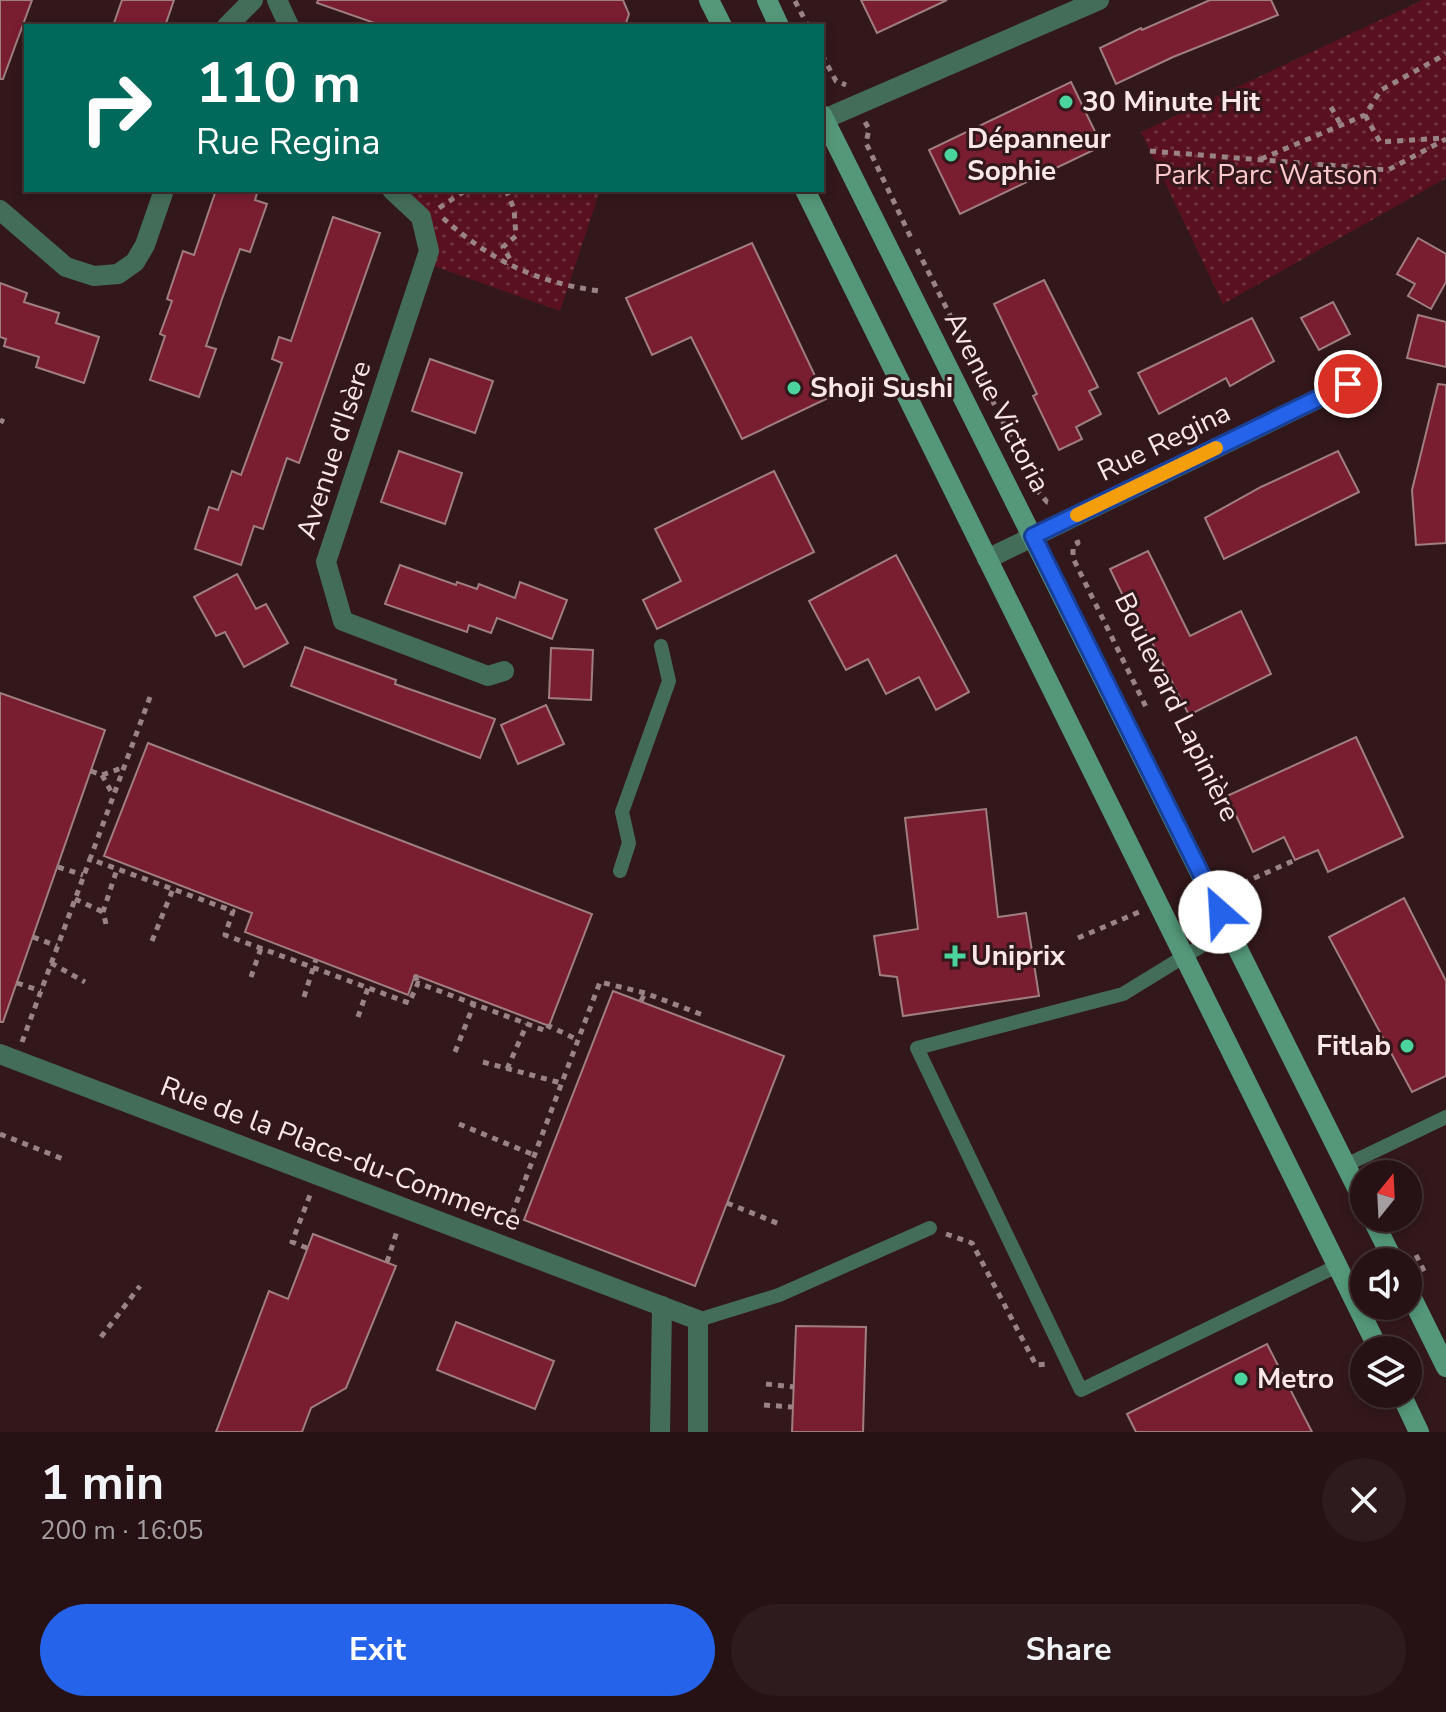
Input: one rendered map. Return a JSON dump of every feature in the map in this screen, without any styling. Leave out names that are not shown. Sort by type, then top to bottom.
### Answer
[{"type":"main road","points":[[709,0],[721,24]]},
{"type":"main road","points":[[767,0],[778,24]]},
{"type":"main road","name":"Avenue Victoria","points":[[824,120],[1229,929]]},
{"type":"main road","points":[[806,192],[1372,1336]]},
{"type":"main road","points":[[1229,929],[1350,1173]]},
{"type":"main road","points":[[1422,1318],[1446,1367]]},
{"type":"main road","points":[[1408,1408],[1419,1432]]},
{"type":"street","points":[[229,24],[253,0]]},
{"type":"street","points":[[277,0],[288,24]]},
{"type":"street","points":[[824,118],[1099,0]]},
{"type":"street","points":[[0,210],[66,267],[94,276],[118,274],[135,262],[145,245],[163,192]]},
{"type":"street","name":"Avenue d'Isère","points":[[394,192],[421,217],[429,251],[326,562],[343,621],[488,676],[504,671]]},
{"type":"street","name":"Rue Regina","points":[[987,559],[1365,376]]},
{"type":"street","name":"Rue de la Place-du-Commerce","points":[[8,1057],[698,1320]]},
{"type":"street","points":[[660,1432],[662,1306]]},
{"type":"street","points":[[698,1320],[698,1432]]},
{"type":"lane","points":[[620,871],[629,843],[622,812],[669,681],[661,646]]},
{"type":"lane","points":[[1229,929],[1123,994],[917,1048],[1081,1390],[1337,1266]]},
{"type":"lane","points":[[1346,1165],[1446,1117]]},
{"type":"lane","points":[[698,1320],[779,1295],[930,1228]]},
{"type":"path","points":[[795,0],[807,24]]},
{"type":"path","points":[[1260,159],[1365,115],[1381,90],[1446,54]]},
{"type":"path","points":[[824,59],[836,81],[846,87]]},
{"type":"path","points":[[1331,107],[1341,125]]},
{"type":"path","points":[[1365,115],[1380,142],[1446,139]]},
{"type":"path","points":[[868,127],[866,143],[1019,453]]},
{"type":"path","points":[[1150,151],[1388,170],[1446,139]]},
{"type":"path","points":[[1327,175],[1333,165]]},
{"type":"path","points":[[463,192],[435,210],[464,237],[506,264],[560,285],[599,291]]},
{"type":"path","points":[[506,264],[510,259],[503,247],[516,236],[514,209],[507,192]]},
{"type":"path","points":[[1032,480],[1047,502],[1060,502]]},
{"type":"path","name":"Boulevard Lapinière","points":[[1076,538],[1078,543],[1073,546],[1076,566],[1148,711]]},
{"type":"path","points":[[8,1057],[41,991],[150,697]]},
{"type":"path","points":[[91,771],[102,775],[123,767]]},
{"type":"path","points":[[102,775],[113,795]]},
{"type":"path","points":[[90,859],[233,908],[225,935],[409,1003],[418,983],[415,975]]},
{"type":"path","points":[[1213,897],[1295,860]]},
{"type":"path","points":[[58,867],[83,875]]},
{"type":"path","points":[[106,924],[103,912],[117,869]]},
{"type":"path","points":[[1227,874],[1234,888]]},
{"type":"path","points":[[152,941],[173,889]]},
{"type":"path","points":[[75,899],[103,912]]},
{"type":"path","points":[[1078,938],[1158,904]]},
{"type":"path","points":[[33,937],[57,946]]},
{"type":"path","points":[[251,977],[261,948]]},
{"type":"path","points":[[304,997],[316,959]]},
{"type":"path","points":[[51,963],[85,982]]},
{"type":"path","points":[[501,1245],[600,982],[645,993],[703,1015]]},
{"type":"path","points":[[17,983],[41,991]]},
{"type":"path","points":[[418,983],[546,1031],[549,1026],[578,1040]]},
{"type":"path","points":[[358,1017],[368,988]]},
{"type":"path","points":[[641,1001],[645,993]]},
{"type":"path","points":[[455,1052],[474,1004]]},
{"type":"path","points":[[507,1069],[527,1024]]},
{"type":"path","points":[[483,1062],[561,1083]]},
{"type":"path","points":[[459,1124],[534,1155]]},
{"type":"path","points":[[0,1134],[63,1159]]},
{"type":"path","points":[[307,1248],[292,1242],[318,1175]]},
{"type":"path","points":[[727,1203],[782,1225]]},
{"type":"path","points":[[387,1262],[405,1208]]},
{"type":"path","points":[[930,1228],[972,1243],[1036,1365],[1069,1363]]},
{"type":"path","points":[[1411,1245],[1431,1285]]},
{"type":"path","points":[[101,1337],[140,1286]]},
{"type":"path","points":[[766,1384],[794,1387]]},
{"type":"path","points":[[764,1405],[793,1407]]},
{"type":"green space","name":"Park Parc Watson","points":[[1423,0],[1446,0],[1446,178],[1223,304],[1141,132]]},
{"type":"green space","points":[[410,192],[599,192],[560,311],[434,266],[425,209]]},
{"type":"building","points":[[0,0],[32,0],[3,79],[0,79]]},
{"type":"building","points":[[122,0],[174,0],[166,24],[114,24]]},
{"type":"building","points":[[318,0],[623,0],[629,14],[626,24],[377,24],[317,3]]},
{"type":"building","points":[[861,0],[947,0],[877,33]]},
{"type":"building","points":[[1210,0],[1271,0],[1278,15],[1173,57],[1116,84],[1100,48]]},
{"type":"building","points":[[1071,82],[1102,146],[960,214],[929,150]]},
{"type":"building","points":[[215,192],[257,192],[255,200],[267,204],[250,252],[240,249],[222,299],[206,346],[216,349],[199,397],[150,380],[165,336],[160,334],[172,301],[167,299],[183,251],[194,255]]},
{"type":"building","points":[[333,217],[380,233],[299,463],[287,458],[263,529],[254,526],[241,565],[195,549],[209,507],[218,510],[232,471],[241,475],[282,363],[272,359],[279,337],[291,341]]},
{"type":"building","points":[[1418,238],[1446,254],[1446,282],[1431,309],[1408,296],[1415,284],[1397,274]]},
{"type":"building","points":[[752,243],[826,399],[742,439],[691,337],[652,355],[626,298]]},
{"type":"building","points":[[1044,280],[1098,387],[1089,391],[1101,414],[1076,427],[1082,439],[1059,450],[1033,396],[1037,394],[994,304]]},
{"type":"building","points":[[0,283],[27,293],[24,302],[59,313],[56,323],[99,337],[84,383],[36,367],[39,357],[4,346],[6,339],[0,337]]},
{"type":"building","points":[[1333,302],[1350,334],[1319,350],[1301,318]]},
{"type":"building","points":[[1418,315],[1446,322],[1446,367],[1407,358]]},
{"type":"building","points":[[1252,318],[1274,361],[1230,386],[1226,378],[1159,414],[1138,373]]},
{"type":"building","points":[[430,359],[493,381],[475,433],[412,411]]},
{"type":"building","points":[[1438,384],[1446,385],[1446,543],[1416,545],[1412,490]]},
{"type":"building","points":[[399,451],[462,473],[445,524],[381,502]]},
{"type":"building","points":[[1338,451],[1359,492],[1224,559],[1205,518],[1261,487]]},
{"type":"building","points":[[774,471],[814,552],[657,629],[643,600],[681,581],[655,529]]},
{"type":"building","points":[[1148,551],[1190,636],[1241,611],[1271,674],[1189,715],[1144,627],[1139,629],[1110,569]]},
{"type":"building","points":[[896,555],[969,692],[936,710],[919,677],[886,694],[868,659],[846,670],[809,601]]},
{"type":"building","points":[[400,565],[456,585],[457,582],[477,589],[479,584],[515,598],[520,582],[567,600],[552,639],[497,618],[491,633],[469,625],[467,632],[385,604]]},
{"type":"building","points":[[237,574],[256,609],[266,604],[288,643],[244,667],[225,632],[216,636],[194,597]]},
{"type":"building","points":[[305,647],[396,680],[395,684],[495,719],[480,758],[291,686]]},
{"type":"building","points":[[551,648],[593,650],[591,700],[549,698]]},
{"type":"building","points":[[0,693],[105,730],[3,1022],[0,1022]]},
{"type":"building","points":[[546,705],[564,744],[518,764],[501,725]]},
{"type":"building","points":[[1356,737],[1403,837],[1328,872],[1318,850],[1295,860],[1284,837],[1253,852],[1227,796]]},
{"type":"building","points":[[148,743],[592,914],[549,1026],[415,975],[408,995],[245,932],[252,913],[104,856]]},
{"type":"building","points":[[986,809],[998,917],[1026,913],[1039,996],[903,1016],[897,977],[880,975],[874,936],[918,929],[905,818]]},
{"type":"building","points":[[1404,898],[1446,981],[1446,1076],[1412,1092],[1329,937]]},
{"type":"building","points":[[613,991],[784,1056],[695,1286],[524,1220]]},
{"type":"building","points":[[313,1234],[396,1266],[346,1388],[311,1408],[302,1432],[216,1432],[269,1291],[288,1299]]},
{"type":"building","points":[[456,1322],[554,1361],[535,1409],[437,1370]]},
{"type":"building","points":[[796,1326],[866,1327],[863,1432],[792,1432]]},
{"type":"building","name":"Metro","points":[[1267,1344],[1312,1432],[1136,1432],[1127,1414]]},
{"type":"slow traffic","points":[[1077,515],[1216,448]]},
{"type":"place","name":"30 Minute Hit","points":[[1066,102]]},
{"type":"place","name":"Dépanneur Sophie","points":[[951,155]]},
{"type":"place","name":"Shoji Sushi","points":[[794,388]]},
{"type":"place","name":"Uniprix","points":[[955,956]]},
{"type":"place","name":"Fitlab","points":[[1407,1046]]},
{"type":"place","name":"Metro","points":[[1241,1379]]},
{"type":"route","points":[[1220,912],[1033,536],[1348,384]]}]
